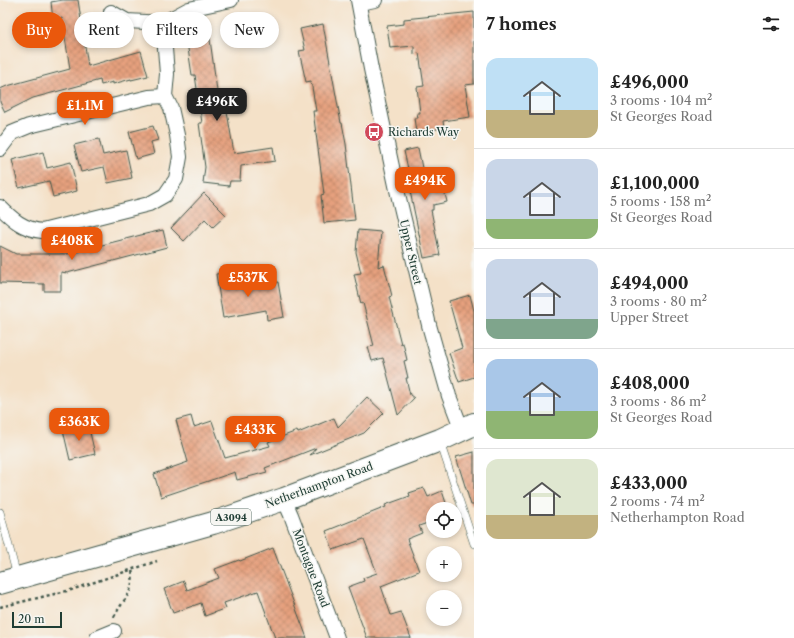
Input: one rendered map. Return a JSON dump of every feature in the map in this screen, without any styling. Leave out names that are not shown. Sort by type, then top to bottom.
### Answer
[{"type":"main road","name":"Netherhampton Road","points":[[9,581],[213,523],[284,499],[440,440],[468,427]]},
{"type":"street","points":[[183,12],[189,9],[231,0]]},
{"type":"street","points":[[358,1],[375,0]]},
{"type":"street","name":"Upper Street","points":[[358,1],[397,190],[429,324],[445,384],[468,427]]},
{"type":"street","points":[[0,207],[21,225],[32,230],[42,231],[149,204],[165,195],[176,179],[180,157],[171,108],[165,96],[167,74],[165,48]]},
{"type":"street","points":[[0,149],[12,133],[29,126],[149,97],[165,96]]},
{"type":"street","name":"Montague Road","points":[[284,499],[338,638]]},
{"type":"street","points":[[97,638],[114,631]]},
{"type":"lane","points":[[440,440],[474,544]]},
{"type":"lane","points":[[0,512],[9,581]]},
{"type":"path","points":[[114,631],[114,617],[131,590],[134,581],[129,547]]},
{"type":"building","points":[[78,0],[80,12],[74,12],[74,48],[85,48],[88,66],[141,51],[148,76],[113,84],[113,82],[101,85],[100,80],[33,98],[5,112],[0,102],[0,89],[70,69],[66,44],[66,12],[52,12],[51,2]]},
{"type":"building","points":[[474,12],[474,84],[465,85],[470,117],[443,121],[444,128],[416,132],[414,118],[418,118],[417,113],[420,113],[417,87],[424,86],[419,53],[414,54],[414,46],[390,48],[387,26],[404,24],[404,19]]},
{"type":"building","points":[[323,24],[346,144],[355,220],[324,223],[321,195],[324,194],[313,111],[316,111],[311,81],[306,82],[299,51],[305,50],[300,29]]},
{"type":"building","points":[[188,48],[211,48],[220,113],[227,112],[234,153],[273,147],[275,161],[241,166],[240,181],[230,181],[229,186],[203,183],[205,167],[199,123],[202,123],[195,75],[192,75]]},
{"type":"building","points":[[153,126],[158,140],[151,142],[154,154],[136,159],[129,132]]},
{"type":"building","points":[[99,139],[103,155],[126,150],[132,178],[108,183],[104,167],[81,172],[74,145]]},
{"type":"building","points":[[418,148],[423,173],[439,169],[447,202],[433,205],[433,210],[431,210],[440,255],[424,258],[410,191],[413,191],[404,151]]},
{"type":"building","points":[[43,152],[47,168],[71,162],[77,191],[53,197],[49,181],[19,188],[12,160]]},
{"type":"building","points":[[204,193],[226,215],[213,227],[205,219],[184,241],[171,228]]},
{"type":"building","points":[[163,230],[167,247],[67,273],[61,272],[61,291],[44,291],[44,284],[0,283],[0,246],[16,254],[67,254]]},
{"type":"building","points":[[358,230],[381,232],[378,267],[384,265],[392,296],[389,297],[401,344],[403,343],[407,360],[404,361],[408,378],[406,378],[410,395],[414,398],[398,415],[383,358],[372,361],[368,347],[374,346],[363,303],[361,304],[354,274],[361,273],[356,252]]},
{"type":"building","points":[[237,271],[240,288],[278,282],[284,317],[267,320],[266,310],[223,318],[216,274]]},
{"type":"building","points":[[470,295],[474,311],[474,377],[459,382],[449,353],[462,348],[449,301]]},
{"type":"building","points":[[367,397],[384,413],[364,433],[310,455],[316,448],[265,468],[267,472],[237,480],[235,472],[161,497],[154,474],[188,462],[176,420],[191,416],[194,427],[212,421],[225,458],[270,446],[268,442],[297,431],[298,433],[334,418],[338,427]]},
{"type":"building","points":[[88,424],[95,454],[70,460],[63,430]]},
{"type":"building","points":[[474,452],[474,505],[471,505],[456,457]]},
{"type":"building","points":[[424,488],[428,497],[442,491],[446,502],[426,502],[426,524],[419,526],[422,533],[407,539],[419,571],[381,586],[391,615],[401,612],[411,638],[367,638],[348,587],[364,581],[363,578],[377,573],[364,539],[333,550],[326,531],[386,507],[385,505],[410,496],[409,493]]},
{"type":"building","points":[[273,548],[307,638],[275,638],[258,591],[224,603],[226,608],[205,616],[201,603],[173,613],[164,589],[184,581],[187,590],[219,578],[215,569]]},
{"type":"place","name":"Richards Way","points":[[374,132]]}]
